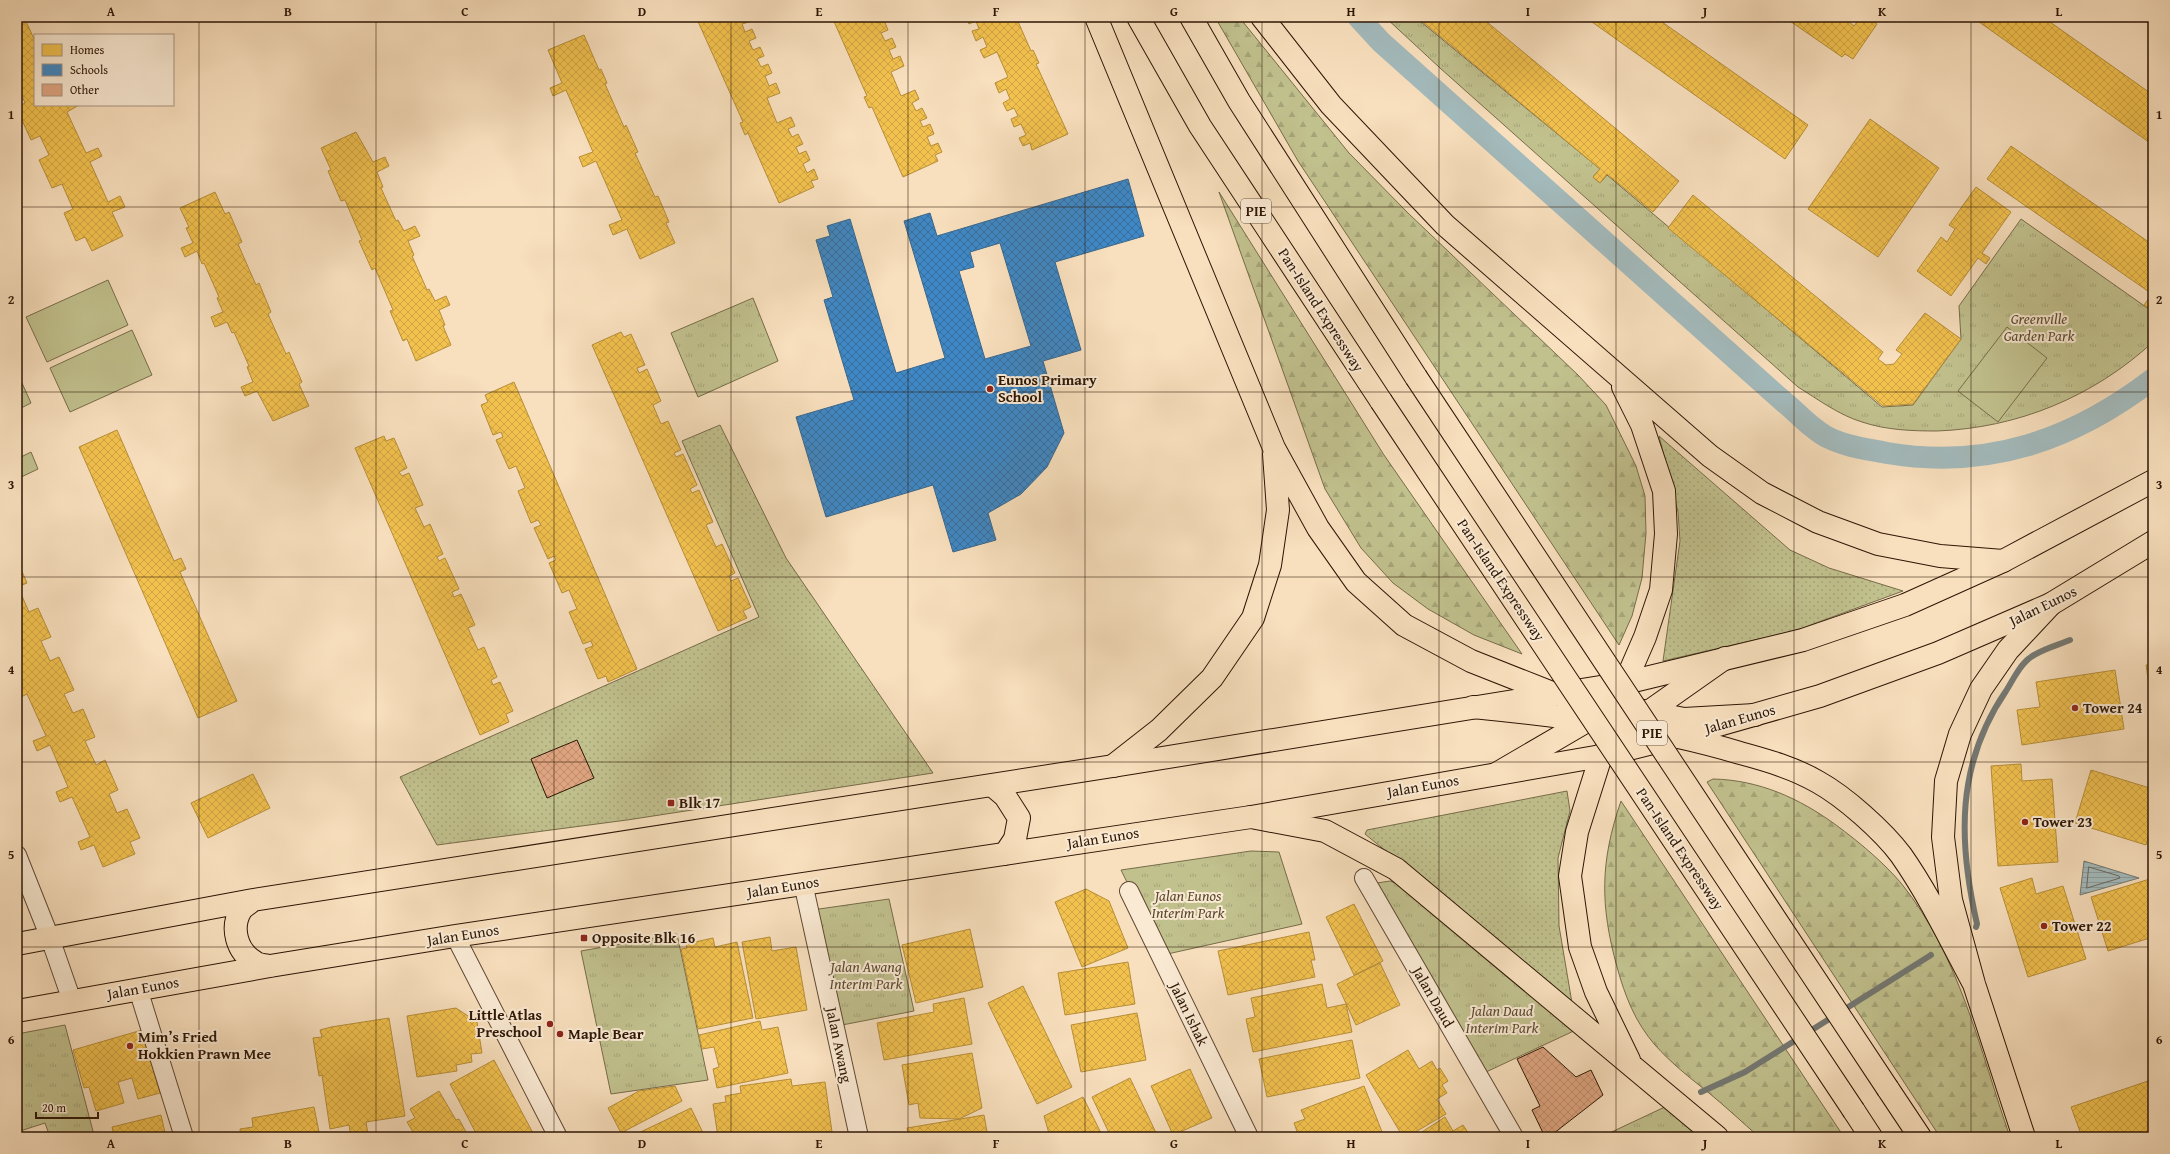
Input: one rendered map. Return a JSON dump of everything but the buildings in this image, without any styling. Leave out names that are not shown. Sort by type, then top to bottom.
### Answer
[{"type":"highway","points":[[1096,17],[1274,448],[1318,528],[1356,582],[1404,625],[1471,662],[1552,693],[1684,719],[1755,715]]},
{"type":"highway","name":"Pan-Island Expressway","points":[[1138,17],[1200,126],[1871,1137]]},
{"type":"highway","name":"PIE","points":[[1191,17],[1239,101],[1416,377],[1920,1137]]},
{"type":"highway","points":[[1262,17],[1331,105],[1445,225],[1710,456],[1762,493],[1818,522],[1878,544],[1940,556],[2003,561]]},
{"type":"highway","points":[[1496,774],[1588,721],[1610,704],[1625,683],[1645,637],[1661,590],[1666,534],[1664,491],[1652,449],[1642,425],[1618,377]]},
{"type":"highway","points":[[1113,766],[1159,730],[1212,678],[1253,618],[1270,565],[1278,510],[1274,448]]},
{"type":"highway","points":[[17,944],[253,900],[1113,766],[1552,693],[1625,683],[1803,640],[1905,605],[2003,561],[2153,481]]},
{"type":"highway","name":"Jalan Eunos","points":[[17,1011],[270,966],[455,936],[1005,854],[1128,834],[1251,817],[1600,756],[1755,715],[1820,696],[1902,668],[2052,604],[2153,542]]},
{"type":"highway","points":[[2024,1137],[1974,984],[1951,900],[1943,837],[1946,782],[1960,734],[1981,689],[2008,650],[2052,604]]},
{"type":"highway","points":[[1632,1067],[1596,992],[1580,947],[1570,876],[1577,832],[1600,756],[1627,727],[1725,658]]},
{"type":"highway","points":[[1473,707],[1588,721],[1680,736],[1776,763],[1818,782],[1844,800],[1871,824],[1900,854],[1924,892],[1974,984]]},
{"type":"highway","points":[[992,785],[1005,796],[1018,818],[1015,839],[1005,854]]},
{"type":"highway","points":[[1251,817],[1325,831],[1396,869],[1717,1137]]},
{"type":"highway","points":[[253,900],[242,910],[236,924],[236,939],[243,953],[255,963],[270,966]]},
{"type":"street","points":[[17,855],[50,938],[72,1001]]},
{"type":"street","name":"Jalan Daud","points":[[1364,878],[1514,1137]]},
{"type":"street","name":"Jalan Awang","points":[[804,883],[859,1137]]},
{"type":"street","name":"Jalan Ishak","points":[[1129,891],[1249,1137]]},
{"type":"street","points":[[455,936],[558,1137]]},
{"type":"street","points":[[138,989],[184,1137]]},
{"type":"green space","points":[[1215,17],[1239,17],[1349,153],[1408,213],[1578,375],[1606,405],[1636,466],[1645,496],[1646,533],[1642,578],[1632,616],[1619,645],[1298,161]]},
{"type":"green space","name":"Greenville Garden Park","points":[[1385,17],[1415,17],[1600,169],[1593,177],[1600,183],[1607,175],[1882,407],[1913,405],[1961,339],[1959,306],[2021,219],[2153,312],[2153,342],[2105,379],[2080,394],[2025,416],[1996,424],[1967,429],[1918,431],[1880,427],[1854,419],[1829,407],[1798,387],[1440,68]]},
{"type":"green space","points":[[1219,192],[1384,455],[1522,654],[1474,635],[1428,609],[1393,583],[1361,548],[1325,489]]},
{"type":"green space","points":[[108,280],[128,325],[47,362],[26,317]]},
{"type":"green space","points":[[753,298],[778,361],[698,397],[671,333]]},
{"type":"green space","points":[[2007,327],[2047,358],[1998,422],[1958,391]]},
{"type":"green space","points":[[132,330],[152,375],[70,412],[50,368]]},
{"type":"green space","points":[[17,372],[31,403],[17,410]]},
{"type":"green space","points":[[720,425],[786,558],[933,773],[627,820],[437,845],[400,777],[759,617],[682,441]]},
{"type":"green space","points":[[1659,436],[1790,550],[1829,568],[1903,591],[1794,631],[1663,661],[1680,541],[1678,512]]},
{"type":"green space","points":[[31,452],[38,469],[17,479],[17,459]]},
{"type":"green space","points":[[1713,779],[1730,780],[1762,787],[1778,792],[1808,807],[1822,815],[1862,845],[1901,883],[1921,911],[1939,941],[1954,973],[1978,1038],[2010,1137],[1940,1137],[1707,782]]},
{"type":"green space","points":[[1567,791],[1570,811],[1558,858],[1559,926],[1572,1003],[1365,834],[1367,830]]},
{"type":"green space","points":[[1621,801],[1844,1137],[1759,1137],[1668,1058],[1655,1045],[1636,1018],[1620,978],[1611,945],[1605,903],[1606,864],[1609,844]]},
{"type":"green space","name":"Jalan Eunos Interim Park","points":[[1251,851],[1279,852],[1302,924],[1163,955],[1121,870]]},
{"type":"green space","name":"Jalan Daud Interim Park","points":[[1390,881],[1398,884],[1578,1029],[1486,1072],[1377,883]]},
{"type":"green space","name":"Jalan Awang Interim Park","points":[[889,899],[914,1011],[837,1026],[812,910]]},
{"type":"green space","points":[[677,934],[708,1080],[611,1094],[581,951]]},
{"type":"green space","points":[[65,1025],[94,1135],[88,1137],[50,1137],[45,1123],[17,1132],[17,1034]]},
{"type":"green space","points":[[1669,1105],[1708,1137],[1601,1137]]},
{"type":"water","points":[[2084,861],[2139,878],[2080,895]]},
{"type":"waterway","points":[[1358,17],[1381,42],[1805,421],[1817,431],[1829,438],[1843,444],[1887,453],[1924,457],[1960,457],[1994,453],[2028,445],[2060,434],[2092,419],[2153,379]]},
{"type":"waterway","points":[[1976,927],[1977,924],[1966,863],[1965,833],[1966,804],[1970,775],[1978,747],[1990,719],[2023,664],[2040,652],[2070,640]]},
{"type":"waterway","points":[[1701,1092],[1745,1072],[1931,955]]},
{"type":"place","name":"Eunos Primary School","points":[[990,389]]},
{"type":"place","name":"Tower 24","points":[[2075,708]]},
{"type":"place","name":"Blk 17","points":[[671,803]]},
{"type":"place","name":"Tower 23","points":[[2025,822]]},
{"type":"place","name":"Tower 22","points":[[2044,926]]},
{"type":"place","name":"Opposite Blk 16","points":[[584,938]]},
{"type":"place","name":"Little Atlas Preschool","points":[[550,1024]]},
{"type":"place","name":"Maple Bear","points":[[560,1034]]},
{"type":"place","name":"Mim’s Fried Hokkien Prawn Mee","points":[[130,1046]]}]
